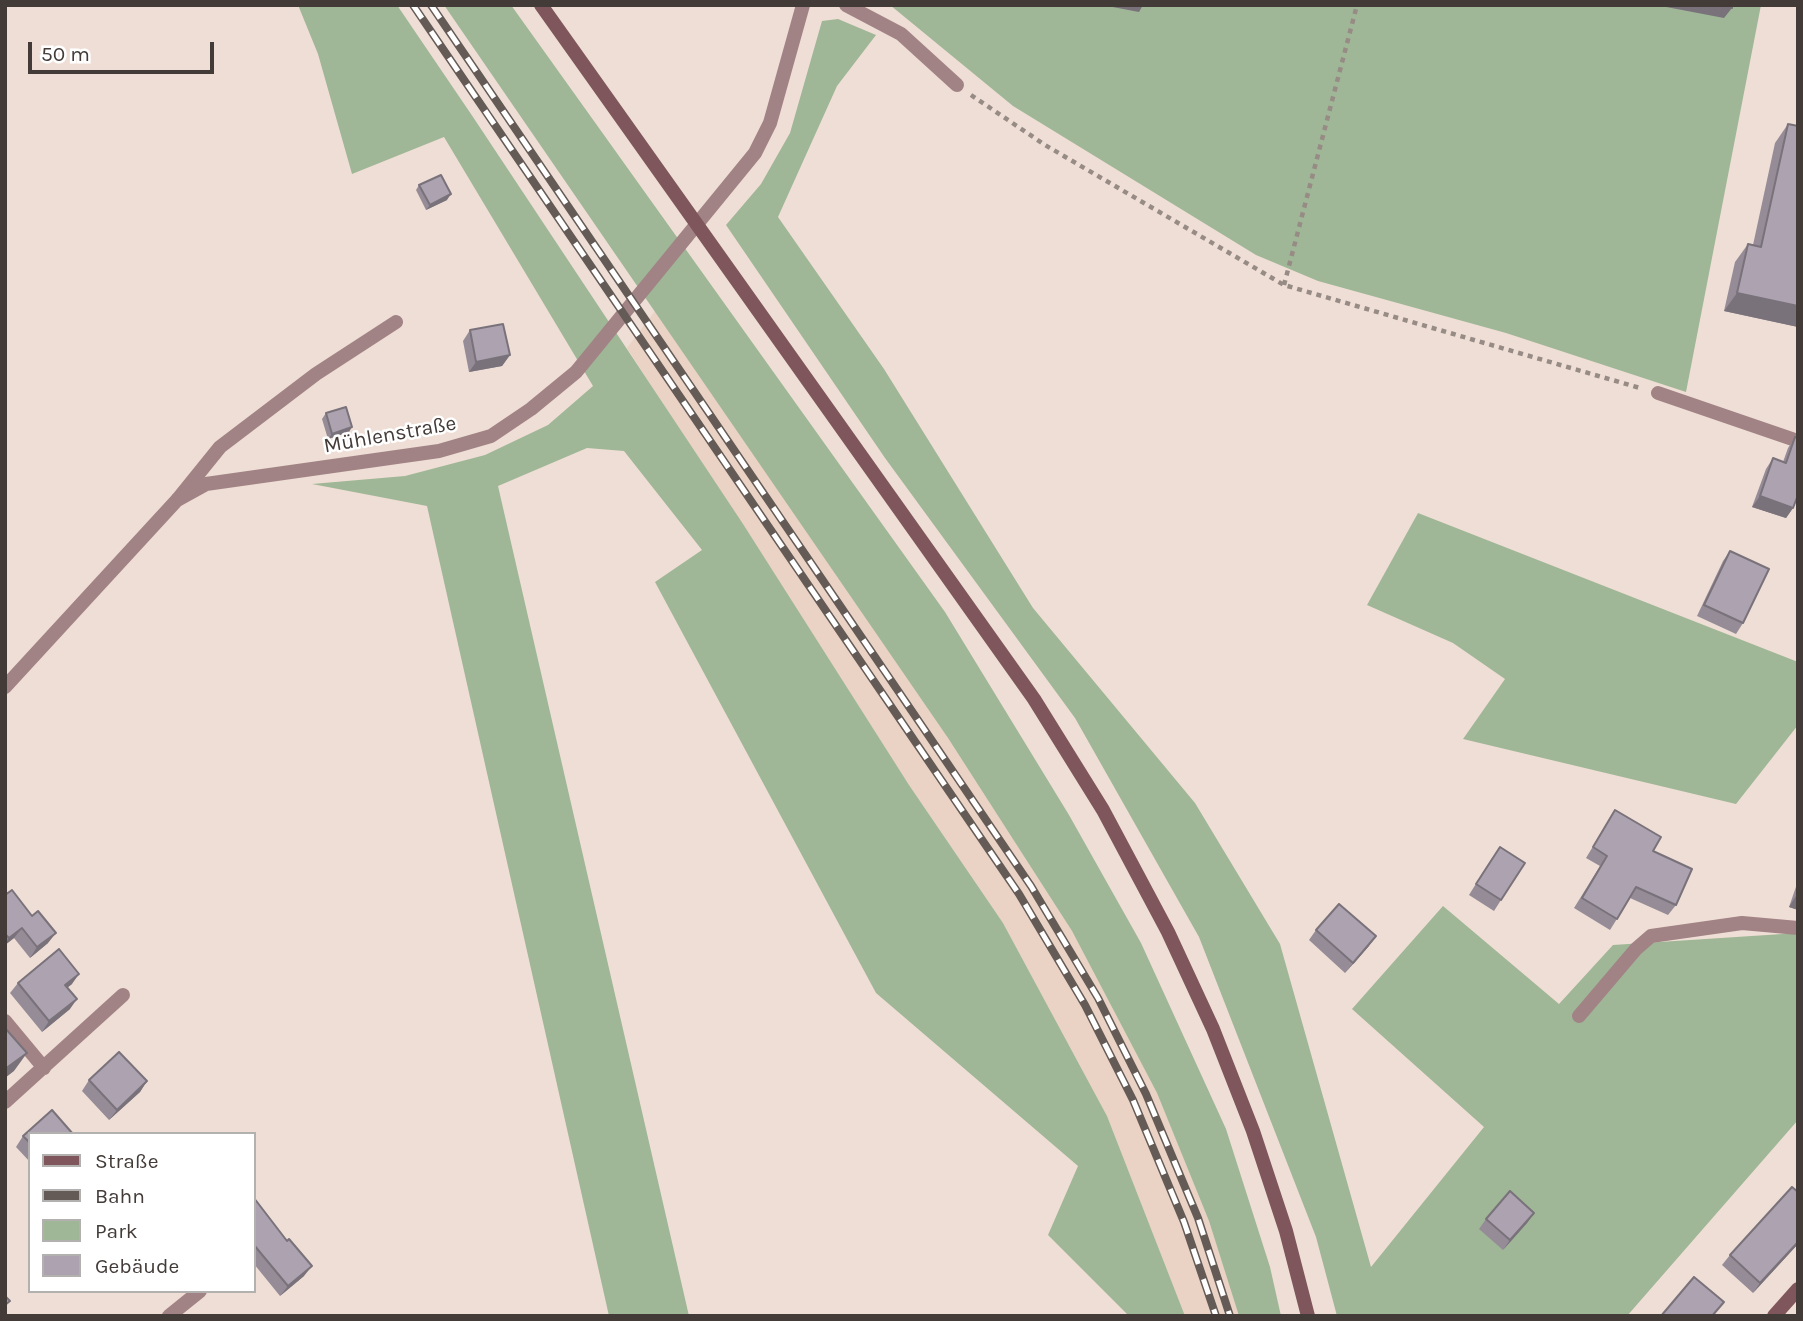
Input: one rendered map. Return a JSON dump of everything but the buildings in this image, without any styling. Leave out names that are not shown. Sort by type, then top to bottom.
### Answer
[{"type":"main road","points":[[541,5],[1034,699],[1103,810],[1168,932],[1213,1029],[1253,1131],[1286,1231],[1308,1316]]},
{"type":"main road","points":[[1774,1316],[1798,1289]]},
{"type":"street","name":"Mühlenstraße","points":[[5,687],[177,500],[206,484],[439,451],[491,436],[531,409],[576,372],[755,153],[770,124],[803,5]]},
{"type":"street","points":[[846,5],[901,34],[957,85]]},
{"type":"street","points":[[177,500],[220,447],[316,374],[396,322]]},
{"type":"street","points":[[1658,393],[1798,441]]},
{"type":"street","points":[[1579,1016],[1636,949],[1651,936],[1742,923],[1798,928]]},
{"type":"street","points":[[5,1101],[123,995]]},
{"type":"street","points":[[5,1021],[44,1068]]},
{"type":"street","points":[[169,1316],[198,1293]]},
{"type":"path","points":[[1284,285],[1351,39],[1357,5]]},
{"type":"path","points":[[957,85],[1045,145],[1284,285],[1658,393]]},
{"type":"shaded area","points":[[655,311],[948,738],[1072,931],[1157,1093],[1209,1221],[1239,1316],[1185,1316],[1107,1116],[1003,923],[909,785],[627,348]]},
{"type":"green space","points":[[298,5],[397,5],[473,117],[743,524],[909,785],[1003,923],[1107,1116],[1185,1316],[1129,1316],[1048,1235],[1078,1166],[876,993],[655,582],[702,550],[624,451],[587,448],[498,486],[689,1316],[609,1316],[427,506],[312,484],[405,476],[485,455],[548,425],[593,386],[444,137],[352,174],[318,54]]},
{"type":"green space","points":[[444,5],[511,5],[945,612],[1069,815],[1141,943],[1226,1129],[1270,1267],[1281,1316],[1239,1316],[1209,1221],[1157,1093],[1072,931],[948,738]]},
{"type":"green space","points":[[890,5],[1761,5],[1686,392],[1506,333],[1318,281],[1256,255],[1013,106]]},
{"type":"green space","points":[[838,19],[876,35],[837,86],[778,217],[884,369],[1033,608],[1195,803],[1280,944],[1371,1267],[1484,1127],[1352,1009],[1443,906],[1559,1004],[1613,945],[1798,933],[1798,1120],[1627,1316],[1337,1316],[1316,1237],[1199,937],[1075,718],[885,458],[726,225],[761,184],[790,133],[822,21]]},
{"type":"green space","points":[[1418,513],[1798,662],[1798,725],[1736,804],[1463,739],[1505,679],[1453,643],[1367,605]]},
{"type":"railway","points":[[413,5],[1019,894],[1085,1005],[1133,1100],[1184,1222],[1216,1316]]},
{"type":"railway","points":[[431,5],[1031,886],[1098,998],[1146,1094],[1198,1218],[1230,1316]]}]
